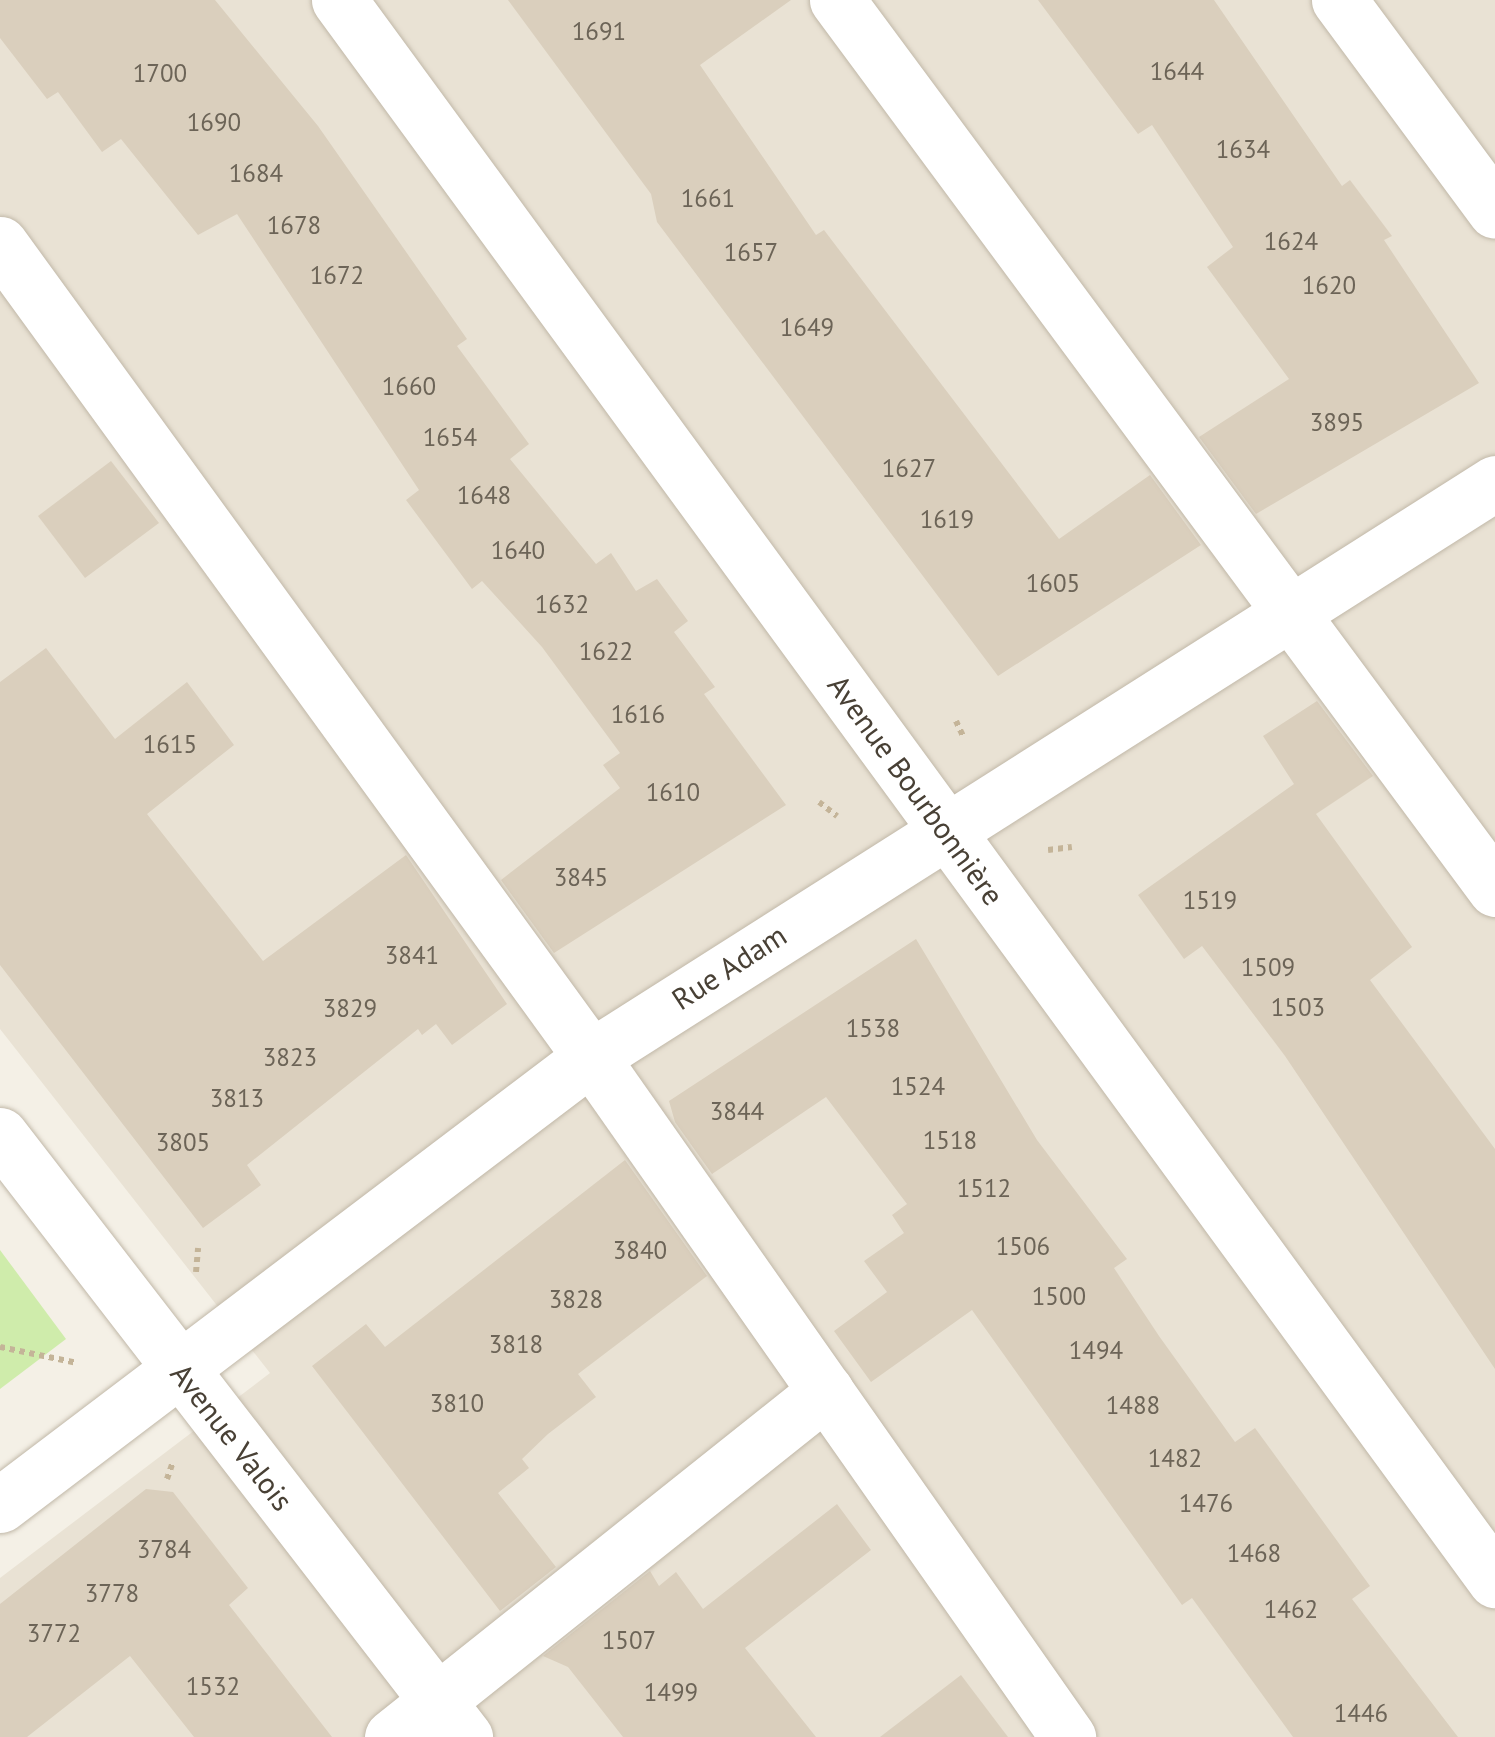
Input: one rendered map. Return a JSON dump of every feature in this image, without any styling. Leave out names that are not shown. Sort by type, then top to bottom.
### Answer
[{"type":"street","name":"Avenue Bourbonnière","points":[[339,0],[1495,1580]]},
{"type":"street","points":[[837,0],[1495,889]]},
{"type":"street","points":[[1339,0],[1495,212]]},
{"type":"street","points":[[0,244],[591,1056],[1068,1737]]},
{"type":"street","name":"Rue Adam","points":[[0,1505],[591,1056],[1495,483]]},
{"type":"street","name":"Avenue Valois","points":[[0,1135],[452,1720]]},
{"type":"street","points":[[392,1737],[452,1720],[826,1391]]},
{"type":"path","points":[[956,721],[964,738]]},
{"type":"path","points":[[818,802],[837,816]]},
{"type":"path","points":[[1048,850],[1072,846]]},
{"type":"path","points":[[196,1272],[198,1248]]},
{"type":"path","points":[[0,1347],[78,1364]]},
{"type":"path","points":[[167,1479],[173,1462]]},
{"type":"shaded area","points":[[0,0],[1495,0],[1495,1737],[0,1737],[0,1578],[270,1373],[0,1029]]},
{"type":"green space","points":[[0,1250],[66,1339],[0,1389]]},
{"type":"building","points":[[0,0],[215,0],[318,126],[467,339],[457,346],[529,444],[510,459],[596,564],[611,553],[636,591],[657,579],[688,621],[674,632],[715,687],[704,694],[786,805],[554,953],[501,880],[620,788],[603,765],[620,753],[542,647],[482,581],[472,589],[406,500],[419,490],[237,214],[198,235],[121,139],[102,152],[58,92],[47,99],[0,38]]},
{"type":"building","points":[[508,0],[791,0],[700,65],[816,235],[824,230],[1059,539],[1150,475],[1201,545],[998,676],[657,222],[651,194]]},
{"type":"building","points":[[1038,0],[1214,0],[1342,186],[1350,180],[1392,236],[1384,240],[1479,383],[1256,514],[1199,437],[1289,379],[1207,267],[1233,247],[1152,125],[1138,134]]},
{"type":"building","points":[[111,461],[159,523],[85,578],[38,516]]},
{"type":"building","points":[[46,648],[115,739],[187,682],[234,745],[147,814],[263,961],[406,855],[507,1004],[452,1045],[436,1024],[422,1035],[418,1029],[247,1165],[261,1185],[203,1228],[0,965],[0,682]]},
{"type":"building","points":[[1317,701],[1373,776],[1316,814],[1412,947],[1370,980],[1495,1149],[1495,1369],[1285,1056],[1202,946],[1184,959],[1138,895],[1294,784],[1263,736]]},
{"type":"building","points":[[916,939],[1037,1140],[1127,1259],[1114,1268],[1159,1336],[1235,1442],[1255,1428],[1370,1586],[1352,1599],[1458,1737],[1293,1737],[1192,1598],[1182,1605],[972,1310],[871,1382],[834,1331],[887,1292],[864,1261],[904,1233],[892,1215],[907,1204],[826,1097],[712,1174],[675,1122],[669,1101]]},
{"type":"building","points":[[625,1160],[707,1276],[578,1374],[596,1397],[522,1459],[529,1468],[498,1493],[556,1567],[500,1611],[312,1366],[366,1324],[385,1347]]},
{"type":"building","points":[[146,1489],[173,1492],[248,1588],[229,1605],[332,1737],[194,1737],[130,1656],[27,1737],[0,1737],[0,1604]]},
{"type":"building","points":[[837,1504],[871,1550],[745,1648],[816,1737],[623,1737],[568,1667],[543,1656],[650,1571],[659,1586],[676,1572],[703,1609]]},
{"type":"building","points":[[961,1675],[1008,1737],[880,1737]]}]
